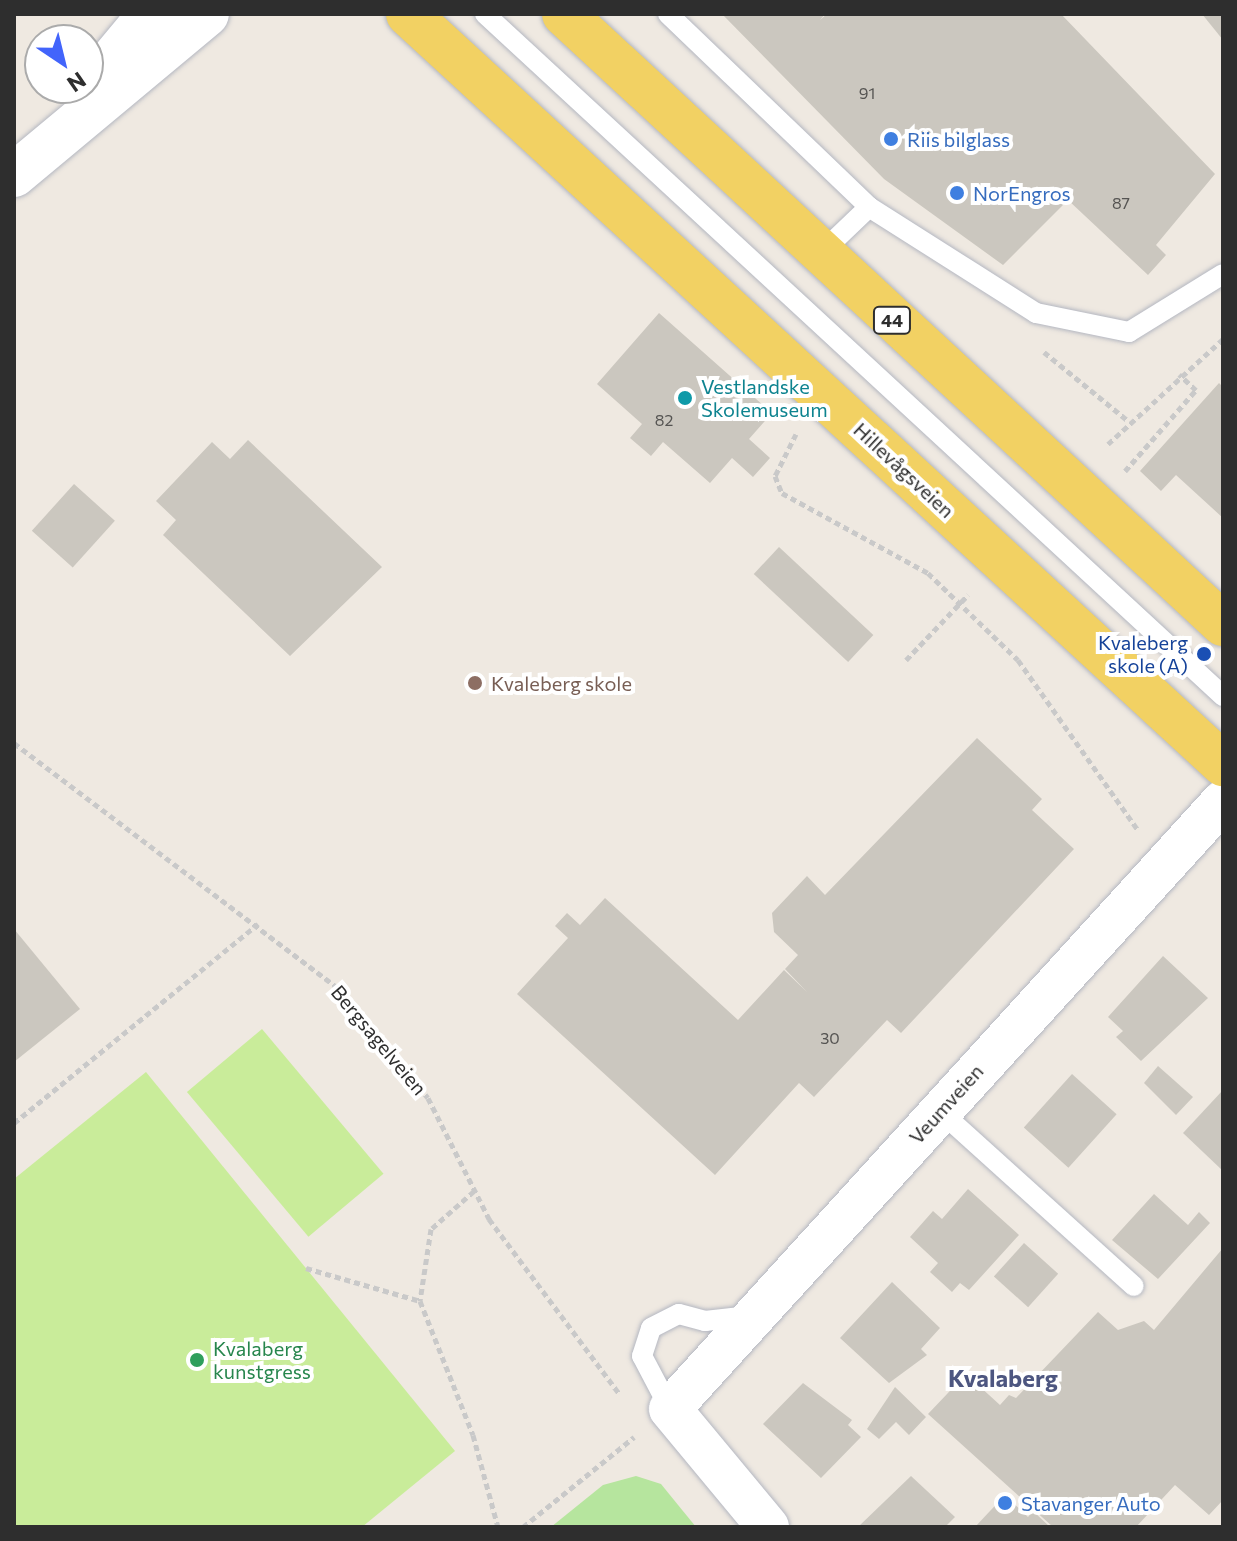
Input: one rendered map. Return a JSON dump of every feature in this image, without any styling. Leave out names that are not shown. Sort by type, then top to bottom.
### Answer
[{"type":"main road","name":"Hillevågsveien","points":[[408,14],[1223,764]]},
{"type":"main road","name":"44","points":[[564,14],[1223,624]]},
{"type":"street","points":[[17,173],[150,14]]},
{"type":"street","points":[[17,173],[207,14]]},
{"type":"street","name":"Veumveien","points":[[657,1418],[754,1316],[1223,801]]},
{"type":"street","points":[[657,1418],[768,1527]]},
{"type":"lane","points":[[485,14],[1223,696]]},
{"type":"lane","points":[[668,14],[869,207],[1036,313],[1129,332],[1223,274]]},
{"type":"lane","points":[[820,254],[869,207]]},
{"type":"lane","points":[[940,1111],[1134,1286]]},
{"type":"lane","points":[[657,1418],[642,1356],[651,1328],[679,1314],[705,1321],[754,1316]]},
{"type":"path","points":[[1108,444],[1179,374],[1223,339]]},
{"type":"path","points":[[1116,482],[1196,390],[1179,374]]},
{"type":"path","points":[[805,425],[786,445],[775,476],[782,493],[909,560],[959,603],[1018,660],[1142,833]]},
{"type":"path","points":[[906,660],[968,595]]},
{"type":"path","name":"Bergsagelveien","points":[[14,743],[258,924],[344,993],[428,1098],[474,1191],[657,1418]]},
{"type":"path","points":[[14,1123],[258,924]]},
{"type":"path","points":[[474,1191],[431,1229],[420,1301],[473,1435],[498,1527]]},
{"type":"path","points":[[306,1268],[420,1301]]},
{"type":"path","points":[[523,1527],[657,1418]]},
{"type":"green space","points":[[262,1029],[383,1174],[308,1237],[187,1092]]},
{"type":"green space","name":"Kvalaberg kunstgress","points":[[146,1072],[455,1451],[362,1527],[14,1527],[14,1179]]},
{"type":"green space","points":[[636,1476],[661,1484],[696,1527],[551,1527],[603,1485]]},
{"type":"building","points":[[722,14],[825,14],[820,20],[827,14],[1061,14],[1215,174],[1156,245],[1166,255],[1148,275],[1068,200],[1003,265],[884,179]]},
{"type":"building","points":[[1202,14],[1223,14],[1223,40]]},
{"type":"building","name":"Vestlandske Skolemuseum","points":[[659,313],[772,413],[749,439],[770,458],[753,477],[732,458],[710,483],[663,442],[651,456],[630,438],[642,424],[597,384]]},
{"type":"building","points":[[1219,383],[1223,387],[1223,518],[1176,475],[1161,491],[1140,471]]},
{"type":"building","points":[[248,440],[382,567],[290,656],[163,535],[176,520],[156,501],[212,442],[230,459]]},
{"type":"building","points":[[74,484],[115,521],[73,568],[32,531]]},
{"type":"building","points":[[779,547],[873,635],[848,662],[754,574]]},
{"type":"building","points":[[977,738],[1042,799],[1032,810],[1074,849],[901,1033],[887,1020],[814,1097],[799,1083],[715,1175],[517,994],[568,938],[555,926],[567,913],[580,925],[605,898],[738,1020],[784,970],[807,992],[785,969],[798,955],[774,932],[772,913],[807,876],[825,895]]},
{"type":"building","points":[[14,929],[80,1009],[14,1062]]},
{"type":"building","points":[[1163,956],[1208,998],[1141,1061],[1116,1037],[1123,1031],[1108,1017]]},
{"type":"building","points":[[1158,1066],[1193,1097],[1176,1115],[1144,1083]]},
{"type":"building","points":[[1072,1074],[1117,1114],[1068,1168],[1024,1128]]},
{"type":"building","points":[[1223,1090],[1223,1171],[1183,1133]]},
{"type":"building","points":[[968,1189],[1019,1235],[969,1290],[960,1283],[952,1292],[930,1272],[938,1263],[910,1237],[933,1211],[942,1219]]},
{"type":"building","points":[[1154,1194],[1188,1225],[1199,1212],[1210,1223],[1158,1279],[1112,1240]]},
{"type":"building","points":[[1024,1243],[1058,1274],[1028,1307],[994,1276]]},
{"type":"building","points":[[1223,1248],[1223,1500],[1209,1515],[1175,1485],[1136,1527],[1053,1527],[928,1414],[966,1374],[1000,1405],[1009,1395],[1016,1398],[1098,1312],[1118,1330],[1144,1321],[1154,1330]]},
{"type":"building","points":[[892,1282],[940,1328],[921,1349],[927,1355],[889,1383],[840,1338]]},
{"type":"building","points":[[803,1383],[852,1420],[848,1425],[861,1437],[821,1478],[763,1424]]},
{"type":"building","points":[[895,1387],[926,1417],[909,1435],[896,1422],[879,1439],[867,1429]]},
{"type":"building","points":[[911,1476],[955,1517],[945,1527],[858,1527]]},
{"type":"building","name":"Stavanger Auto","points":[[1005,1495],[1028,1517],[1033,1511],[1050,1527],[975,1527]]},
{"type":"place","name":"Riis bilglass","points":[[891,139]]},
{"type":"place","name":"NorEngros","points":[[957,193]]},
{"type":"place","name":"Vestlandske Skolemuseum","points":[[685,398]]},
{"type":"place","name":"Kvaleberg skole (A)","points":[[1204,654]]},
{"type":"place","name":"Kvaleberg skole","points":[[475,683]]},
{"type":"place","name":"Kvalaberg kunstgress","points":[[197,1360]]},
{"type":"place","name":"Stavanger Auto","points":[[1005,1503]]},
{"type":"district","name":"Kvalaberg","points":[[1003,1378]]}]
